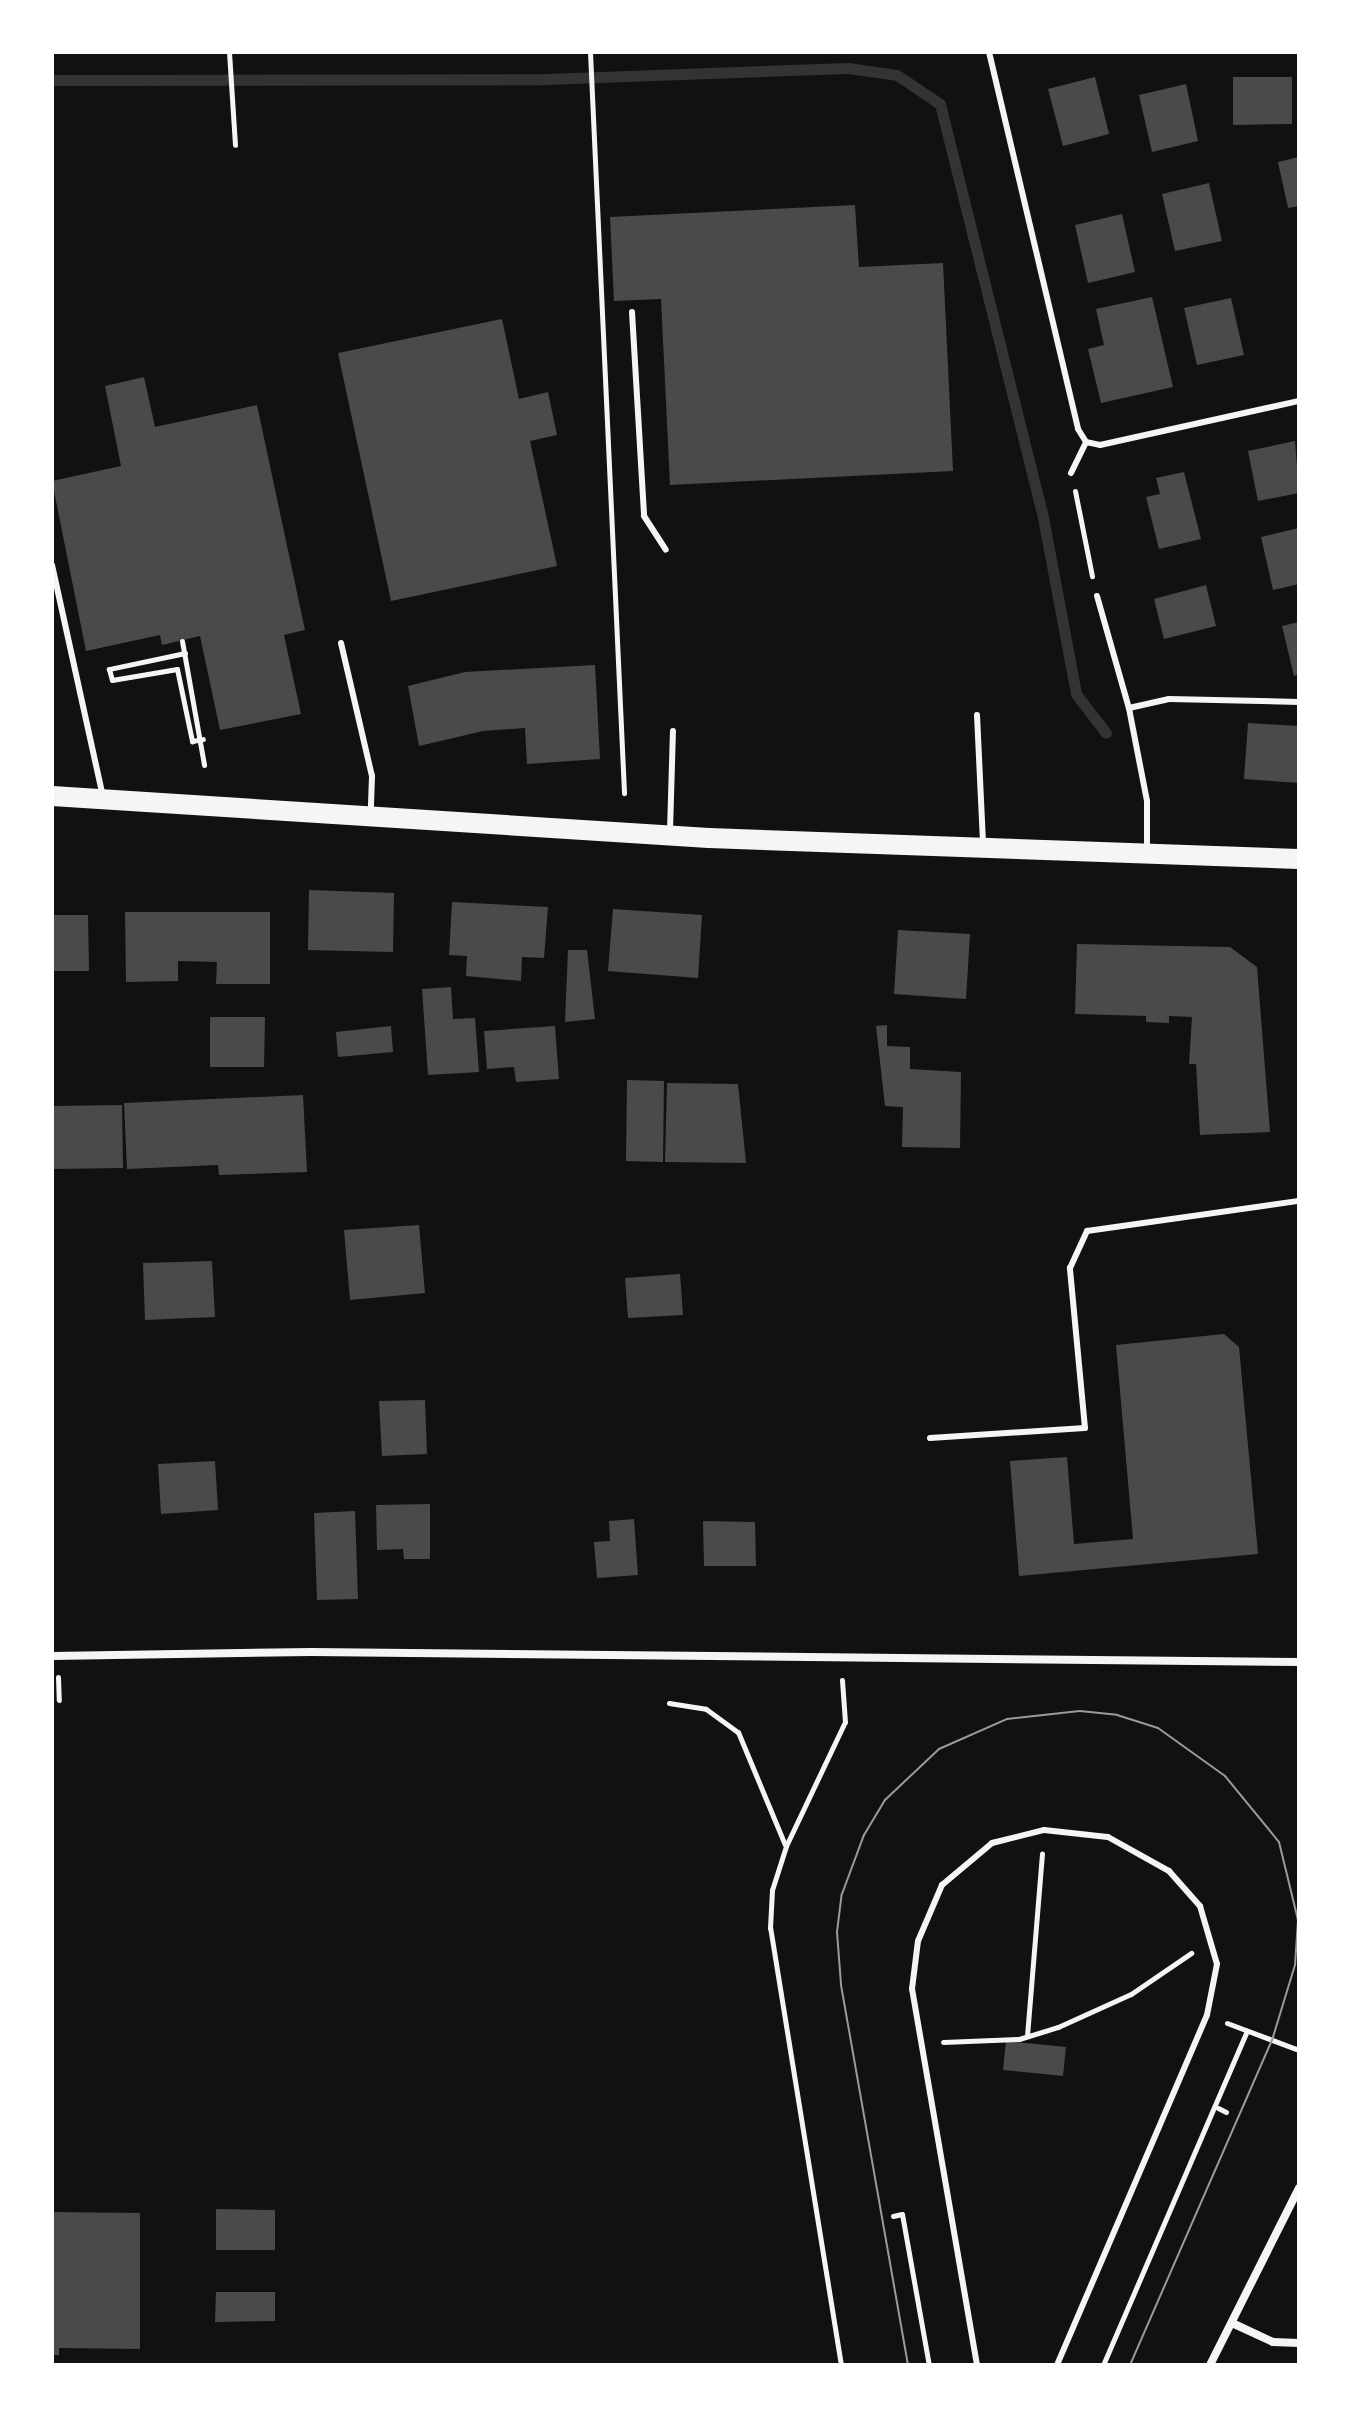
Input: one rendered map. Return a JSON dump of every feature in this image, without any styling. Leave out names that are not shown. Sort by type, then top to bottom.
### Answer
[{"type":"main road","points":[[52,796],[670,836],[983,845],[1299,859]]},
{"type":"street","points":[[52,1656],[311,1652],[1299,1662]]},
{"type":"street","points":[[1210,2365],[1299,2188]]},
{"type":"street","points":[[1232,2323],[1273,2342],[1299,2343]]},
{"type":"lane","points":[[989,52],[1078,429],[1086,442],[1100,445],[1299,401]]},
{"type":"lane","points":[[632,312],[644,516],[666,550]]},
{"type":"lane","points":[[1071,473],[1086,442]]},
{"type":"lane","points":[[52,565],[104,800]]},
{"type":"lane","points":[[1097,596],[1129,708],[1147,801],[1147,852]]},
{"type":"lane","points":[[341,643],[372,776],[371,815]]},
{"type":"lane","points":[[1129,708],[1169,699],[1299,702]]},
{"type":"lane","points":[[977,715],[983,845]]},
{"type":"lane","points":[[670,836],[673,731]]},
{"type":"lane","points":[[930,1438],[1085,1428],[1070,1268],[1087,1231],[1299,1201]]},
{"type":"lane","points":[[977,2365],[918,2045],[912,1989],[918,1941],[942,1885],[992,1843],[1044,1830],[1108,1837],[1169,1871],[1200,1906],[1217,1964],[1207,2015],[1057,2365]]},
{"type":"path","points":[[590,53],[624,793]]},
{"type":"path","points":[[230,55],[235,145]]},
{"type":"path","points":[[1071,473],[1097,596]]},
{"type":"path","points":[[182,641],[203,739],[204,765]]},
{"type":"path","points":[[185,653],[109,669],[112,680],[177,669],[192,741],[203,739]]},
{"type":"path","points":[[839,1659],[845,1722],[786,1846],[772,1890],[770,1928],[841,2365]]},
{"type":"path","points":[[669,1703],[706,1709],[738,1732],[786,1846]]},
{"type":"path","points":[[1027,2036],[1044,1830]]},
{"type":"path","points":[[942,2042],[1027,2036],[1131,1994],[1178,1961]]},
{"type":"path","points":[[1103,2365],[1218,2108],[1247,2031],[1299,2050]]},
{"type":"path","points":[[1218,2108],[1226,2112]]},
{"type":"path","points":[[893,2216],[902,2214],[929,2365]]},
{"type":"building","points":[[1095,77],[1109,134],[1063,146],[1048,89]]},
{"type":"building","points":[[1233,77],[1292,77],[1292,124],[1233,125]]},
{"type":"building","points":[[1186,84],[1198,141],[1152,152],[1139,95]]},
{"type":"building","points":[[1299,157],[1299,206],[1288,208],[1278,162]]},
{"type":"building","points":[[1209,183],[1222,241],[1175,251],[1162,194]]},
{"type":"building","points":[[855,205],[859,267],[943,263],[953,471],[670,485],[661,299],[614,301],[610,217]]},
{"type":"building","points":[[1122,214],[1135,272],[1088,283],[1075,225]]},
{"type":"building","points":[[1152,297],[1173,387],[1101,403],[1088,349],[1104,345],[1096,309]]},
{"type":"building","points":[[1231,298],[1244,355],[1197,365],[1184,308]]},
{"type":"building","points":[[502,319],[519,399],[548,392],[557,435],[530,441],[557,566],[391,601],[338,353]]},
{"type":"building","points":[[144,377],[155,427],[257,405],[305,630],[284,635],[301,714],[220,730],[200,636],[162,645],[160,635],[86,651],[52,481],[121,466],[105,386]]},
{"type":"building","points":[[1295,441],[1299,493],[1258,501],[1248,451]]},
{"type":"building","points":[[1184,472],[1201,539],[1159,549],[1146,497],[1160,494],[1156,478]]},
{"type":"building","points":[[1299,528],[1299,584],[1273,590],[1261,537]]},
{"type":"building","points":[[1206,585],[1216,626],[1164,639],[1154,599]]},
{"type":"building","points":[[1299,622],[1299,674],[1294,676],[1282,626]]},
{"type":"building","points":[[595,665],[600,759],[527,764],[525,728],[483,731],[419,746],[408,686],[465,672]]},
{"type":"building","points":[[1248,723],[1299,726],[1299,783],[1244,779]]},
{"type":"building","points":[[309,890],[394,893],[393,952],[308,950]]},
{"type":"building","points":[[452,902],[548,907],[544,958],[522,957],[521,981],[466,976],[467,956],[449,955]]},
{"type":"building","points":[[613,909],[702,915],[698,978],[608,971]]},
{"type":"building","points":[[125,912],[270,912],[270,984],[216,984],[217,962],[178,961],[178,981],[126,982]]},
{"type":"building","points":[[52,915],[88,915],[89,971],[52,971]]},
{"type":"building","points":[[898,930],[970,934],[966,999],[894,994]]},
{"type":"building","points":[[1077,944],[1230,947],[1257,967],[1270,1132],[1200,1135],[1196,1064],[1189,1064],[1192,1017],[1169,1016],[1169,1023],[1146,1022],[1146,1016],[1075,1014]]},
{"type":"building","points":[[568,950],[587,950],[595,1019],[565,1022]]},
{"type":"building","points":[[451,987],[453,1019],[475,1018],[479,1072],[428,1075],[422,989]]},
{"type":"building","points":[[210,1017],[265,1017],[264,1067],[210,1067]]},
{"type":"building","points":[[887,1025],[887,1046],[910,1047],[910,1069],[961,1072],[960,1148],[902,1147],[903,1107],[885,1106],[876,1026]]},
{"type":"building","points":[[391,1026],[393,1052],[338,1057],[336,1032]]},
{"type":"building","points":[[555,1026],[559,1079],[516,1082],[514,1067],[487,1069],[484,1031]]},
{"type":"building","points":[[627,1080],[664,1081],[663,1162],[626,1161]]},
{"type":"building","points":[[667,1083],[738,1084],[746,1163],[665,1162]]},
{"type":"building","points":[[303,1095],[307,1172],[219,1175],[218,1165],[127,1169],[124,1103]]},
{"type":"building","points":[[122,1105],[123,1168],[52,1169],[52,1106]]},
{"type":"building","points":[[419,1225],[425,1293],[350,1300],[344,1230]]},
{"type":"building","points":[[212,1261],[215,1317],[145,1320],[143,1263]]},
{"type":"building","points":[[680,1274],[683,1315],[628,1318],[625,1278]]},
{"type":"building","points":[[1224,1334],[1239,1347],[1258,1554],[1019,1576],[1010,1461],[1067,1457],[1074,1544],[1133,1539],[1116,1345]]},
{"type":"building","points":[[425,1400],[427,1454],[382,1456],[379,1401]]},
{"type":"building","points":[[215,1461],[218,1510],[161,1514],[158,1464]]},
{"type":"building","points":[[430,1504],[430,1559],[404,1559],[403,1549],[377,1550],[376,1505]]},
{"type":"building","points":[[355,1511],[358,1599],[317,1600],[314,1513]]},
{"type":"building","points":[[634,1519],[638,1575],[597,1578],[594,1542],[610,1541],[609,1521]]},
{"type":"building","points":[[703,1521],[755,1522],[756,1566],[704,1566]]},
{"type":"building","points":[[1006,2041],[1066,2047],[1063,2076],[1003,2070]]},
{"type":"building","points":[[216,2209],[275,2210],[275,2250],[216,2250]]},
{"type":"building","points":[[52,2212],[140,2213],[140,2349],[59,2348],[59,2355],[52,2355]]},
{"type":"building","points":[[216,2292],[275,2292],[275,2321],[215,2322]]},
{"type":"waterway","points":[[52,80],[546,79],[848,68],[897,75],[940,104],[1042,512],[1076,694],[1106,733]]},
{"type":"tram line","points":[[908,2365],[841,1984],[837,1932],[842,1894],[864,1835],[885,1800],[939,1749],[1007,1719],[1080,1711],[1117,1715],[1158,1728],[1225,1776],[1279,1842],[1298,1920],[1295,1965],[1272,2040],[1130,2365]]}]
